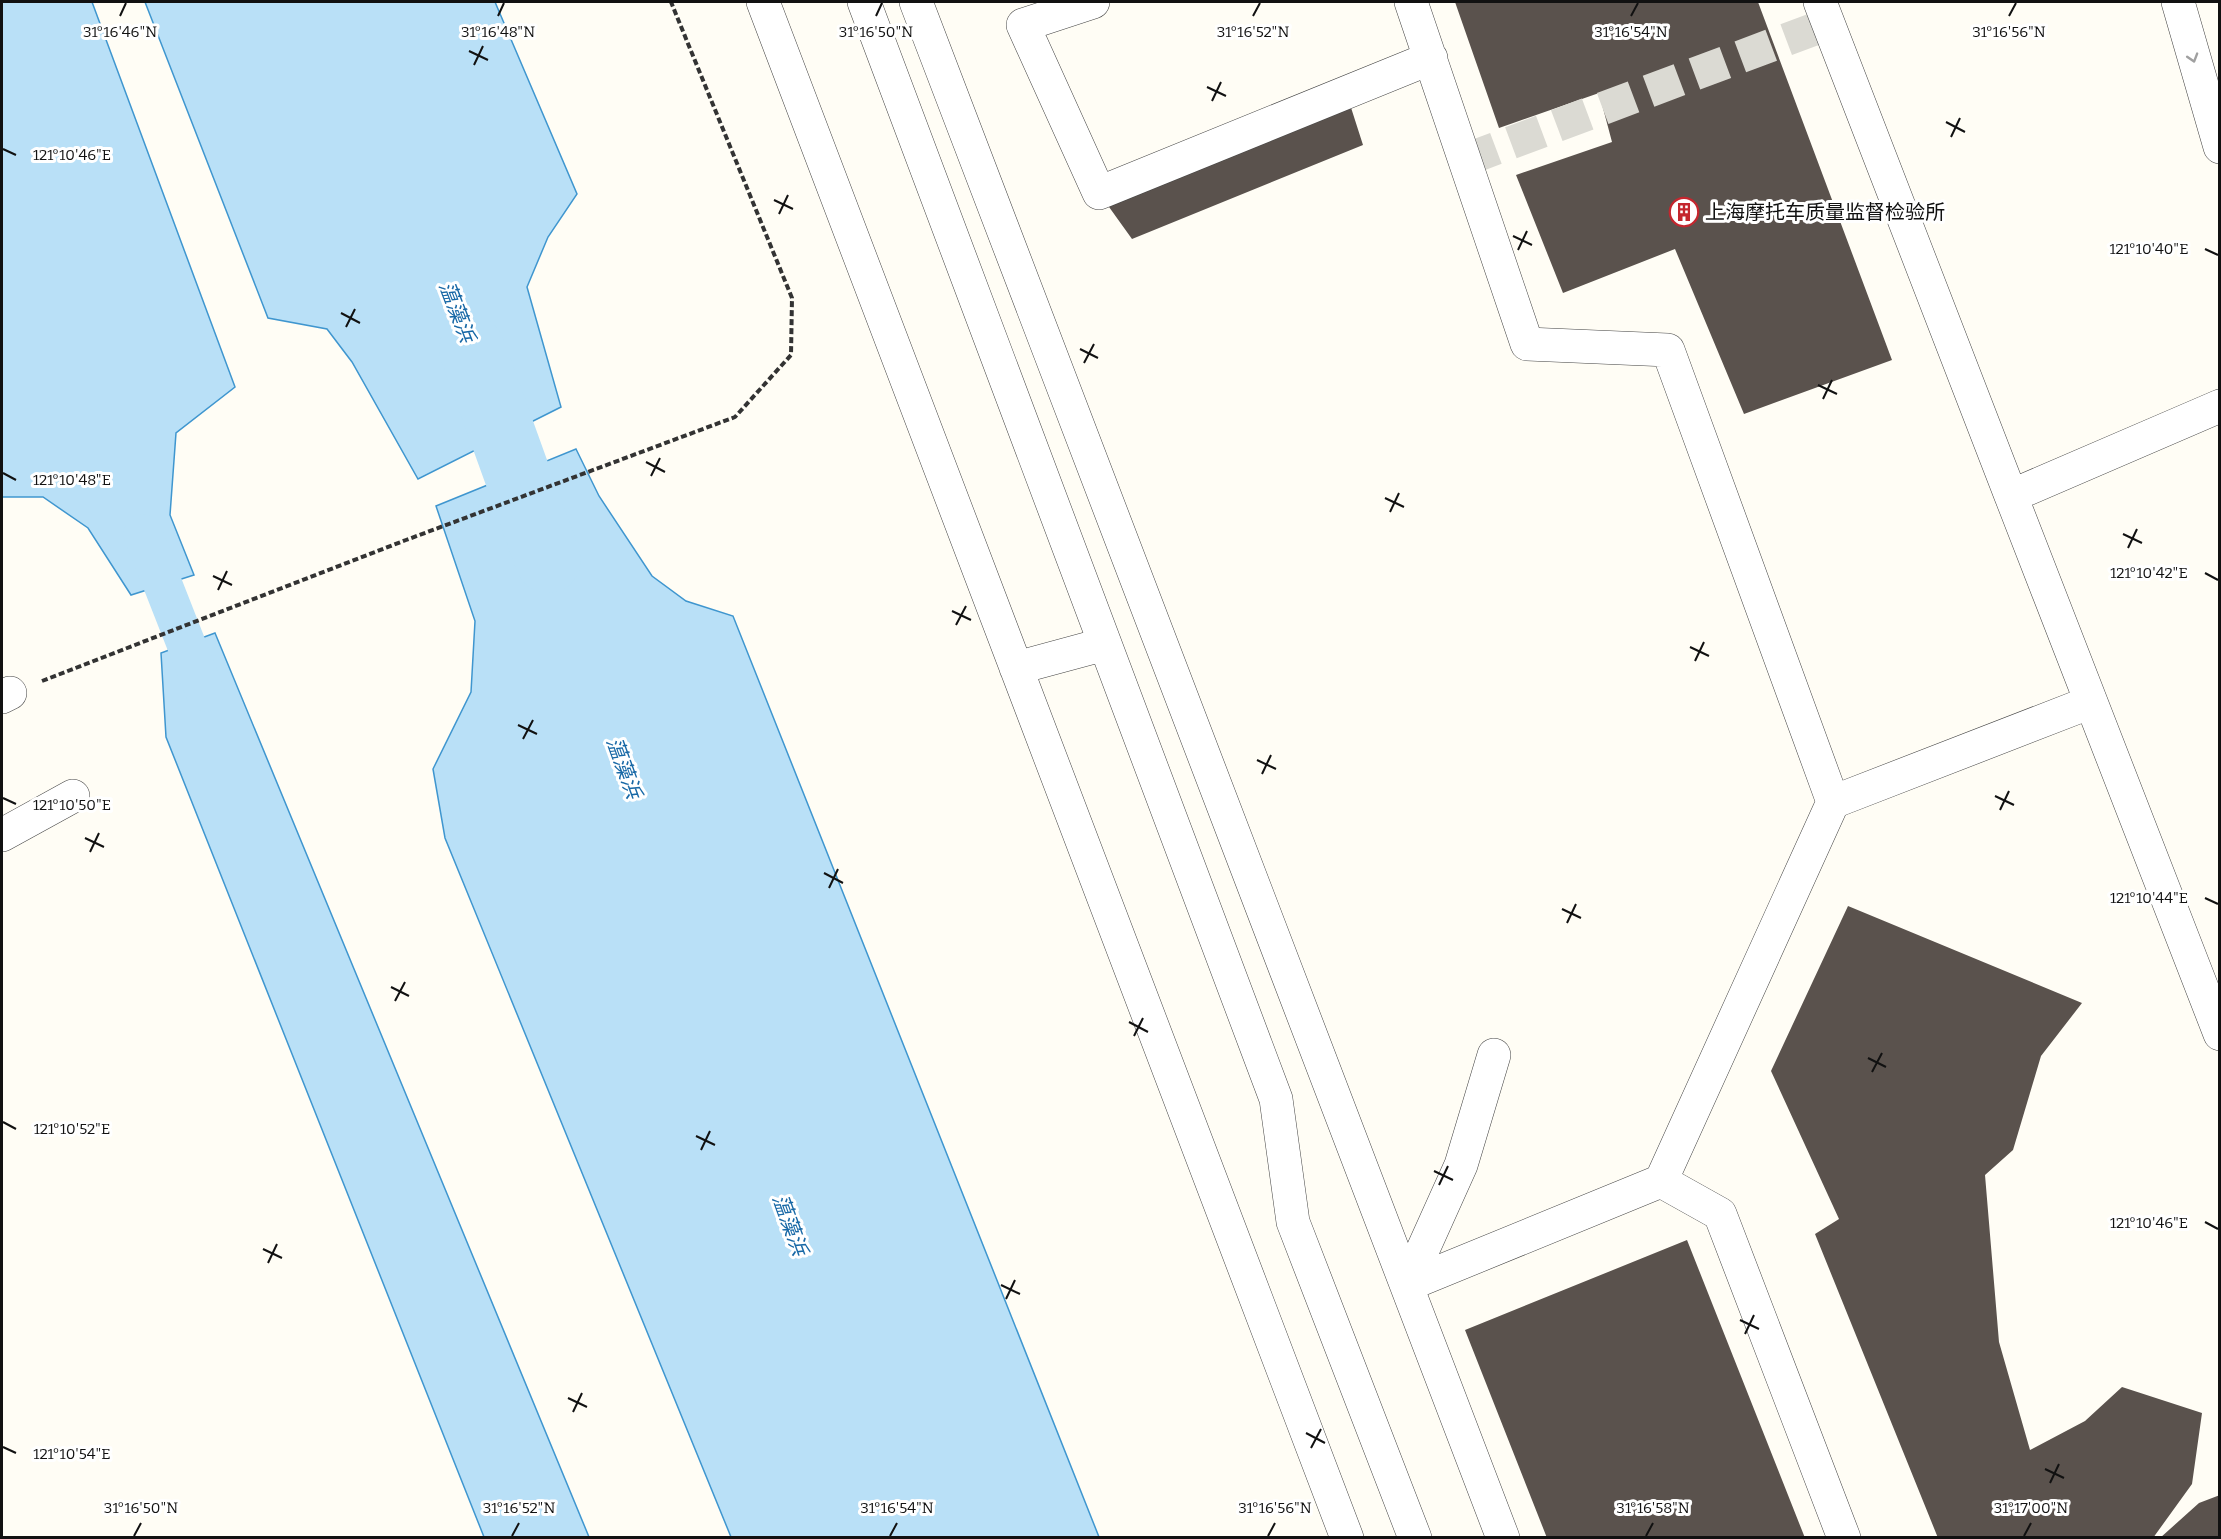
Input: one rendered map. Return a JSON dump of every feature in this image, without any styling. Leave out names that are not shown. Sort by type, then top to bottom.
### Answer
[{"type":"street","points":[[763,2],[1347,1538]]},
{"type":"street","points":[[864,2],[1276,1099],[1293,1222],[1415,1538]]},
{"type":"street","points":[[916,2],[1503,1538]]},
{"type":"street","points":[[1094,2],[1023,25],[1099,193],[1431,58]]},
{"type":"street","points":[[1411,2],[1527,344],[1668,350],[1833,802]]},
{"type":"street","points":[[1820,2],[2220,1034]]},
{"type":"street","points":[[2178,2],[2220,147]]},
{"type":"street","points":[[2011,496],[2220,406]]},
{"type":"street","points":[[1016,668],[1105,644]]},
{"type":"street","points":[[1407,1285],[1661,1181],[1833,802],[2091,702]]},
{"type":"street","points":[[2,835],[73,796]]},
{"type":"street","points":[[1407,1285],[1461,1165],[1494,1055]]},
{"type":"street","points":[[1661,1181],[1720,1214],[1844,1538]]},
{"type":"path","points":[[6,695],[417,536],[735,417],[791,355],[792,298],[671,2]]},
{"type":"water","points":[[2,2],[92,2],[235,387],[176,433],[170,515],[194,575],[131,595],[88,528],[43,497],[2,497]]},
{"type":"water","points":[[145,2],[495,2],[577,194],[548,237],[527,287],[561,407],[418,479],[352,362],[327,329],[268,318]]},
{"type":"water","points":[[576,449],[599,496],[652,576],[686,601],[733,616],[1099,1537],[731,1537],[445,838],[433,769],[471,692],[475,621],[436,506]]},
{"type":"water","points":[[215,633],[589,1537],[484,1537],[166,737],[161,653]]},
{"type":"building","name":"上海摩托车质量监督检验所","points":[[1455,2],[1758,2],[1892,360],[1744,414],[1675,249],[1563,293],[1516,175],[1612,142],[1599,93],[1499,128]]},
{"type":"building","points":[[1346,92],[1363,145],[1132,239],[1099,193]]},
{"type":"building","points":[[1848,906],[2082,1003],[2041,1056],[2013,1150],[1985,1175],[1999,1342],[2030,1450],[2085,1421],[2122,1387],[2202,1413],[2192,1484],[2153,1538],[1938,1538],[1815,1234],[1839,1219],[1771,1071]]},
{"type":"building","points":[[1687,1240],[1805,1538],[1547,1538],[1465,1330]]},
{"type":"building","points":[[2220,1495],[2220,1538],[2160,1538],[2199,1503]]},
{"type":"waterway","name":"蕰藻浜","points":[[472,349],[548,560]]},
{"type":"waterway","points":[[143,534],[205,692]]},
{"type":"tunnel","points":[[1465,160],[1828,24]]},
{"type":"place","name":"上海摩托车质量监督检验所","points":[[1684,212]]}]
